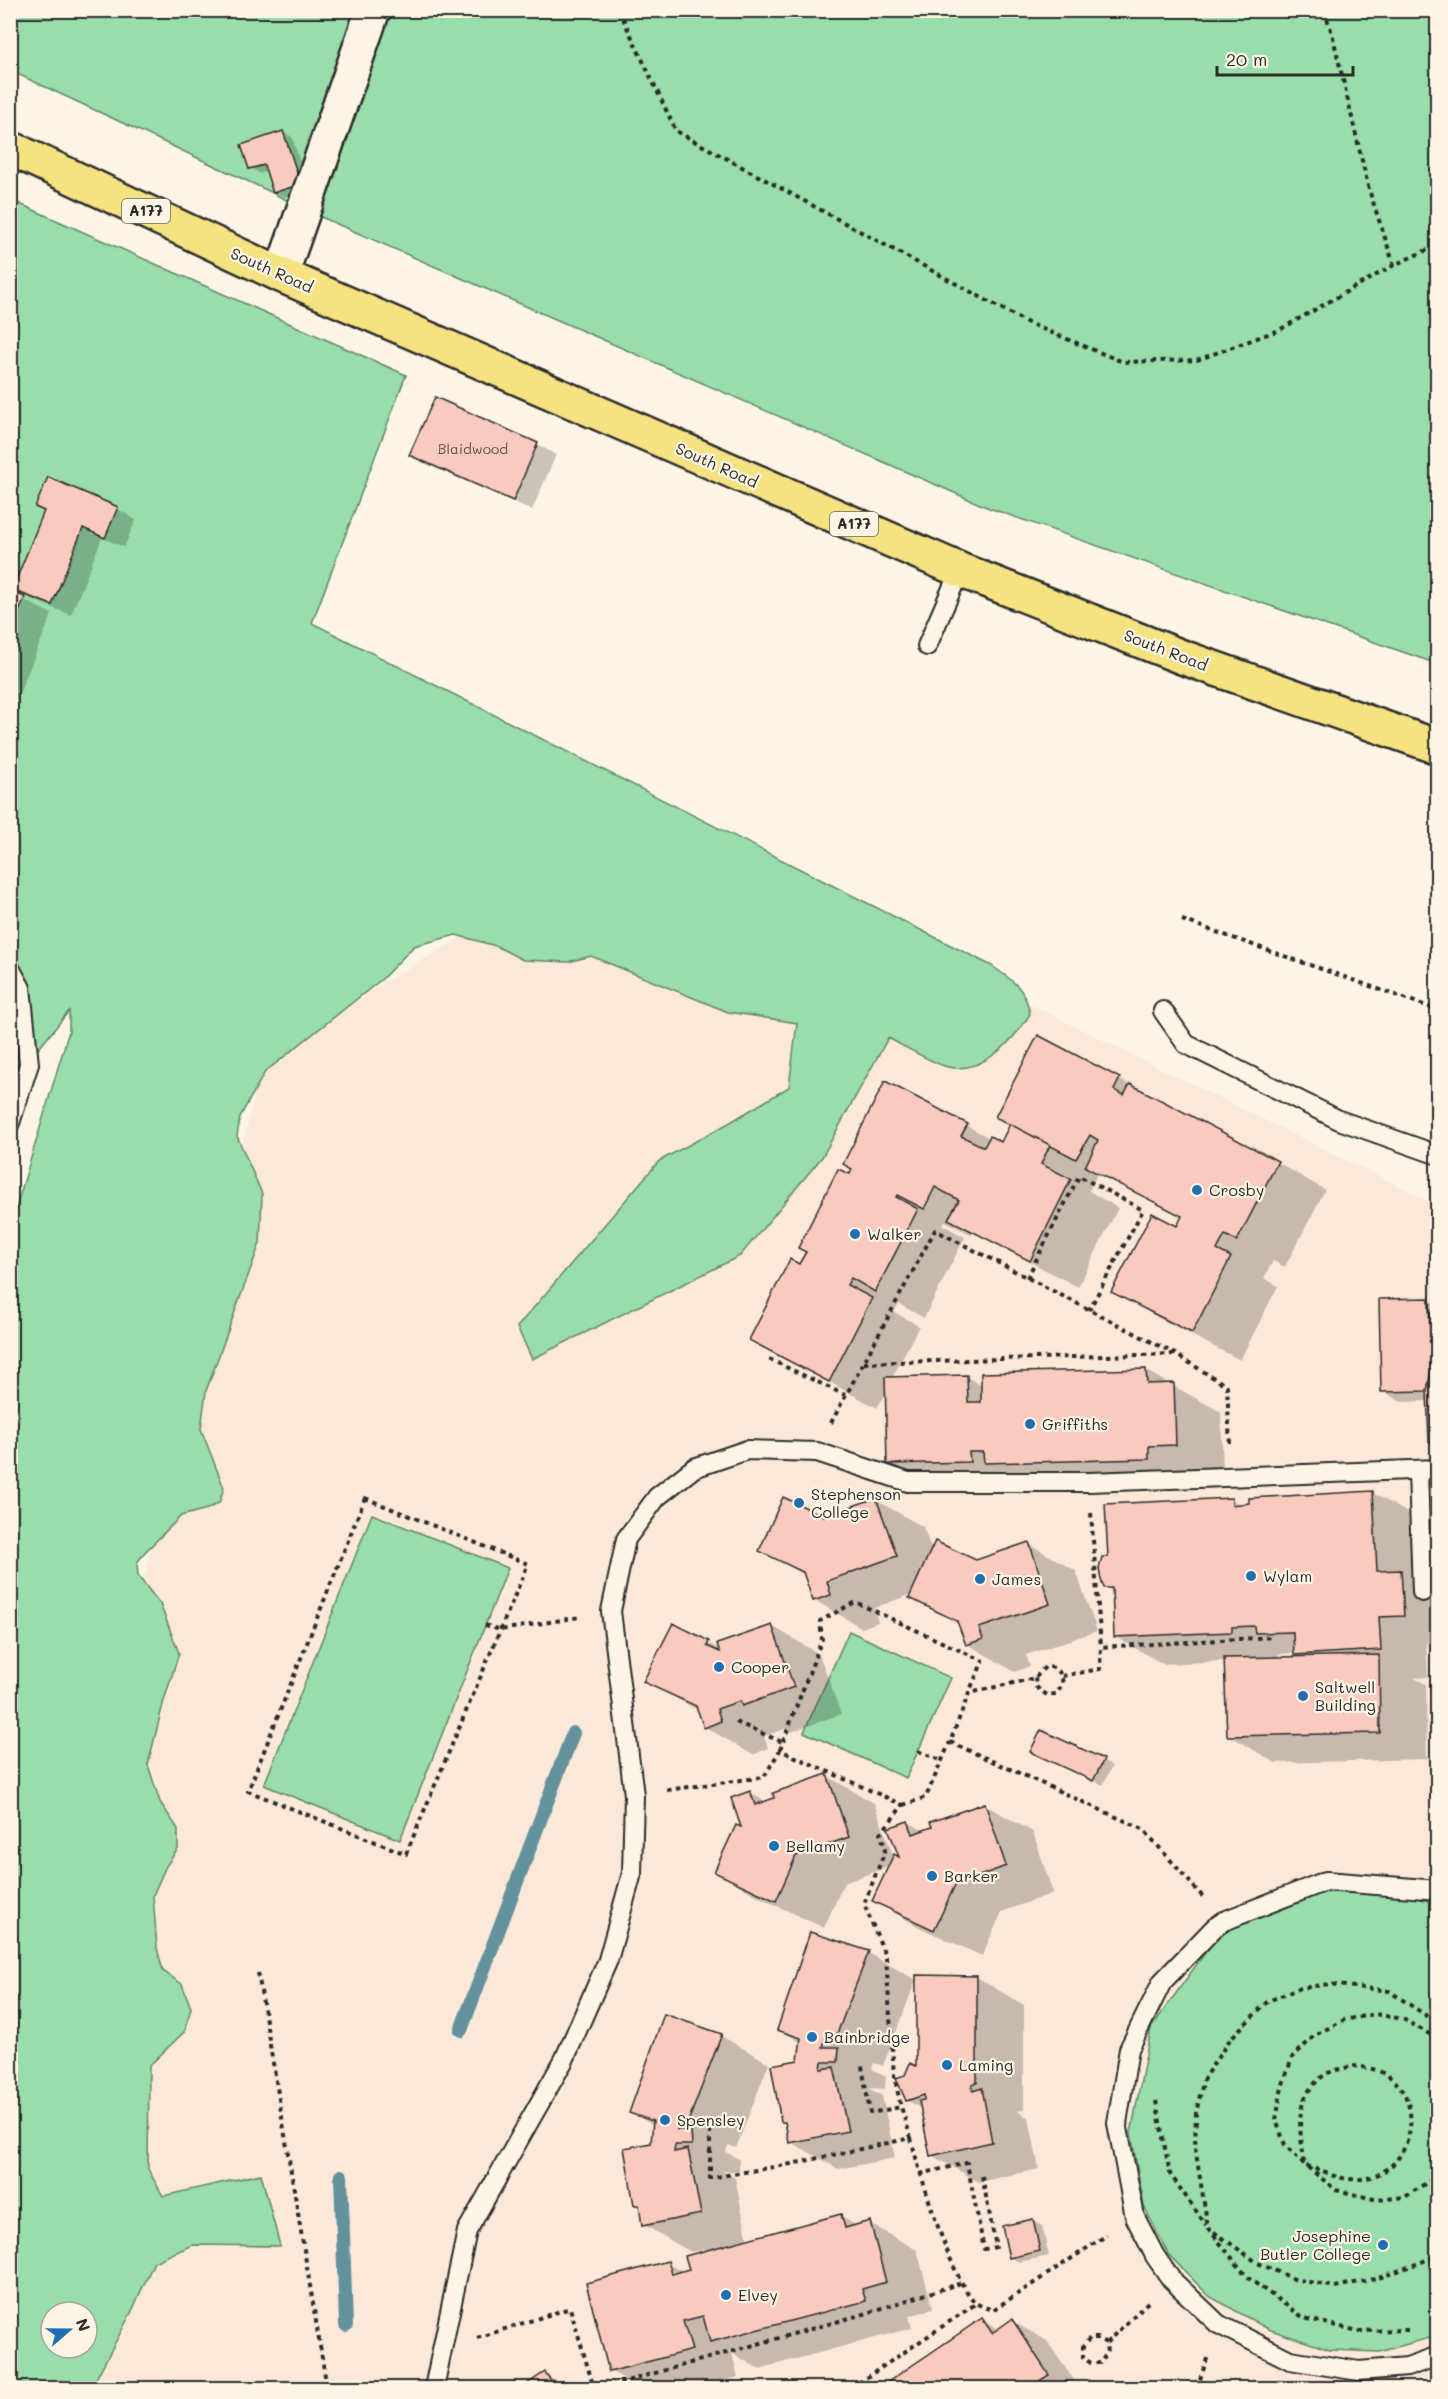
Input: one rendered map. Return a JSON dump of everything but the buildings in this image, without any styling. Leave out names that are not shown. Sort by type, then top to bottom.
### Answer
[{"type":"main road","name":"South Road","points":[[10,148],[281,275],[960,570],[1182,657],[1437,747]]},
{"type":"street","points":[[281,275],[373,10]]},
{"type":"lane","points":[[927,646],[960,570]]},
{"type":"lane","points":[[10,968],[21,988],[29,1064],[10,1123]]},
{"type":"lane","points":[[1163,1011],[1186,1044],[1340,1120],[1437,1155]]},
{"type":"lane","points":[[434,2388],[467,2231],[564,2060],[608,1960],[632,1873],[634,1795],[610,1611],[626,1539],[657,1497],[694,1468],[747,1450],[817,1452],[909,1482],[1089,1482],[1437,1469]]},
{"type":"lane","points":[[1418,1470],[1422,1592]]},
{"type":"lane","points":[[1436,1885],[1326,1881],[1224,1921],[1214,1928],[1162,1982],[1129,2049],[1117,2123],[1135,2217],[1155,2256],[1171,2279],[1218,2324],[1290,2360],[1359,2371],[1407,2367],[1437,2356]]},
{"type":"path","points":[[619,10],[676,131],[1028,323],[1123,362],[1197,360],[1279,330],[1394,265],[1437,245]]},
{"type":"path","points":[[1324,10],[1332,33],[1370,190],[1394,265]]},
{"type":"path","points":[[1182,920],[1437,1010]]},
{"type":"path","points":[[1027,1278],[1078,1176],[1143,1210],[1089,1310]]},
{"type":"path","points":[[817,1452],[844,1395],[864,1363],[935,1230],[1175,1354],[1227,1386],[1232,1476]]},
{"type":"path","points":[[864,1363],[1175,1354]]},
{"type":"path","points":[[769,1359],[844,1395]]},
{"type":"path","points":[[1062,1676],[1100,1669],[1101,1647],[1089,1482]]},
{"type":"path","points":[[365,1498],[528,1564],[500,1630],[406,1854],[248,1791],[365,1498]]},
{"type":"path","points":[[634,1795],[764,1777],[780,1750],[822,1639],[820,1621],[855,1602],[983,1661],[926,1797],[903,1805],[881,1833],[885,1851],[864,1904],[886,1957],[894,2075],[900,2107],[920,2174],[962,2283],[977,2303],[993,2310],[1135,2217]]},
{"type":"path","points":[[485,1625],[500,1630],[610,1611]]},
{"type":"path","points":[[1101,1647],[1272,1637]]},
{"type":"path","points":[[969,1693],[1035,1678],[1045,1667],[1055,1668],[1062,1676],[1062,1686],[1052,1695],[1047,1695],[1036,1687],[1035,1678]]},
{"type":"path","points":[[736,1722],[782,1742]]},
{"type":"path","points":[[950,1742],[1143,1828],[1224,1921]]},
{"type":"path","points":[[780,1750],[903,1805]]},
{"type":"path","points":[[918,1751],[942,1761]]},
{"type":"path","points":[[258,1973],[327,2388]]},
{"type":"path","points":[[1437,2026],[1433,2020],[1389,1991],[1329,1984],[1301,1988],[1268,2001],[1231,2038],[1204,2078],[1196,2113],[1195,2147],[1208,2228],[1258,2263],[1294,2279],[1335,2287],[1379,2278],[1432,2258],[1437,2252]]},
{"type":"path","points":[[1437,2039],[1403,2019],[1375,2014],[1344,2020],[1315,2035],[1292,2058],[1282,2087],[1276,2120],[1285,2145],[1336,2190],[1378,2200],[1405,2197],[1437,2175]]},
{"type":"path","points":[[862,2066],[870,2113],[900,2107]]},
{"type":"path","points":[[1353,2066],[1377,2070],[1399,2090],[1411,2113],[1409,2140],[1395,2163],[1373,2177],[1349,2179],[1305,2165],[1299,2122],[1306,2094],[1327,2073],[1353,2066]]},
{"type":"path","points":[[1157,2093],[1156,2104],[1170,2174],[1208,2228],[1248,2278],[1304,2318],[1358,2331],[1416,2330]]},
{"type":"path","points":[[710,2130],[710,2178],[791,2164],[911,2138]]},
{"type":"path","points":[[920,2174],[967,2163],[984,2250],[996,2247],[982,2176]]},
{"type":"path","points":[[1106,2343],[1171,2279]]},
{"type":"path","points":[[602,2388],[864,2314],[962,2283]]},
{"type":"path","points":[[851,2388],[977,2303]]},
{"type":"path","points":[[442,2349],[570,2308],[594,2388]]},
{"type":"path","points":[[1098,2337],[1106,2343],[1107,2353],[1100,2363],[1090,2363],[1083,2358],[1083,2346],[1090,2338],[1098,2337]]},
{"type":"shaded area","name":"Stephenson College","points":[[482,925],[920,950],[1437,1205],[1437,2388],[69,2388],[82,2360],[99,2360],[99,2300],[88,2300],[93,1802],[264,1053]]},
{"type":"green space","points":[[11,10],[1437,11],[1437,664],[989,508],[305,210],[11,71]]},
{"type":"green space","points":[[11,200],[406,375],[312,623],[992,966],[1021,991],[1030,1014],[1015,1035],[996,1053],[974,1065],[961,1068],[942,1065],[888,1038],[822,1157],[740,1256],[532,1359],[517,1327],[659,1161],[789,1087],[797,1023],[728,1012],[591,956],[568,962],[523,960],[496,946],[456,935],[414,946],[382,979],[265,1072],[240,1117],[237,1136],[262,1194],[260,1243],[206,1391],[201,1429],[224,1488],[219,1503],[181,1516],[137,1563],[138,1576],[160,1604],[179,1653],[163,1704],[148,1765],[160,1802],[178,1829],[178,1849],[166,1866],[153,1895],[157,1948],[163,1971],[182,1984],[191,2008],[185,2031],[149,2066],[148,2169],[163,2196],[261,2174],[280,2246],[192,2245],[154,2262],[132,2311],[91,2388],[10,2388],[10,1228],[69,1031],[69,1011],[11,1083]]},
{"type":"green space","points":[[372,1514],[508,1568],[400,1840],[264,1785]]},
{"type":"green space","points":[[849,1631],[951,1678],[906,1778],[804,1732]]},
{"type":"green space","points":[[1311,1891],[1398,1893],[1437,1903],[1437,2336],[1379,2352],[1330,2350],[1268,2329],[1209,2296],[1168,2254],[1144,2206],[1131,2133],[1151,2028],[1217,1936]]},
{"type":"waterway","points":[[461,2030],[573,1733]]},
{"type":"waterway","points":[[341,2176],[346,2325]]},
{"type":"place","name":"Crosby","points":[[1197,1190]]},
{"type":"place","name":"Walker","points":[[855,1234]]},
{"type":"place","name":"Griffiths","points":[[1030,1424]]},
{"type":"place","name":"Stephenson College","points":[[799,1503]]},
{"type":"place","name":"Wylam","points":[[1251,1576]]},
{"type":"place","name":"James","points":[[980,1579]]},
{"type":"place","name":"Cooper","points":[[719,1667]]},
{"type":"place","name":"Saltwell Building","points":[[1303,1696]]},
{"type":"place","name":"Bellamy","points":[[774,1846]]},
{"type":"place","name":"Barker","points":[[932,1876]]},
{"type":"place","name":"Bainbridge","points":[[812,2037]]},
{"type":"place","name":"Laming","points":[[947,2065]]},
{"type":"place","name":"Spensley","points":[[665,2120]]},
{"type":"place","name":"Josephine Butler College","points":[[1383,2245]]},
{"type":"place","name":"Elvey","points":[[726,2295]]}]
